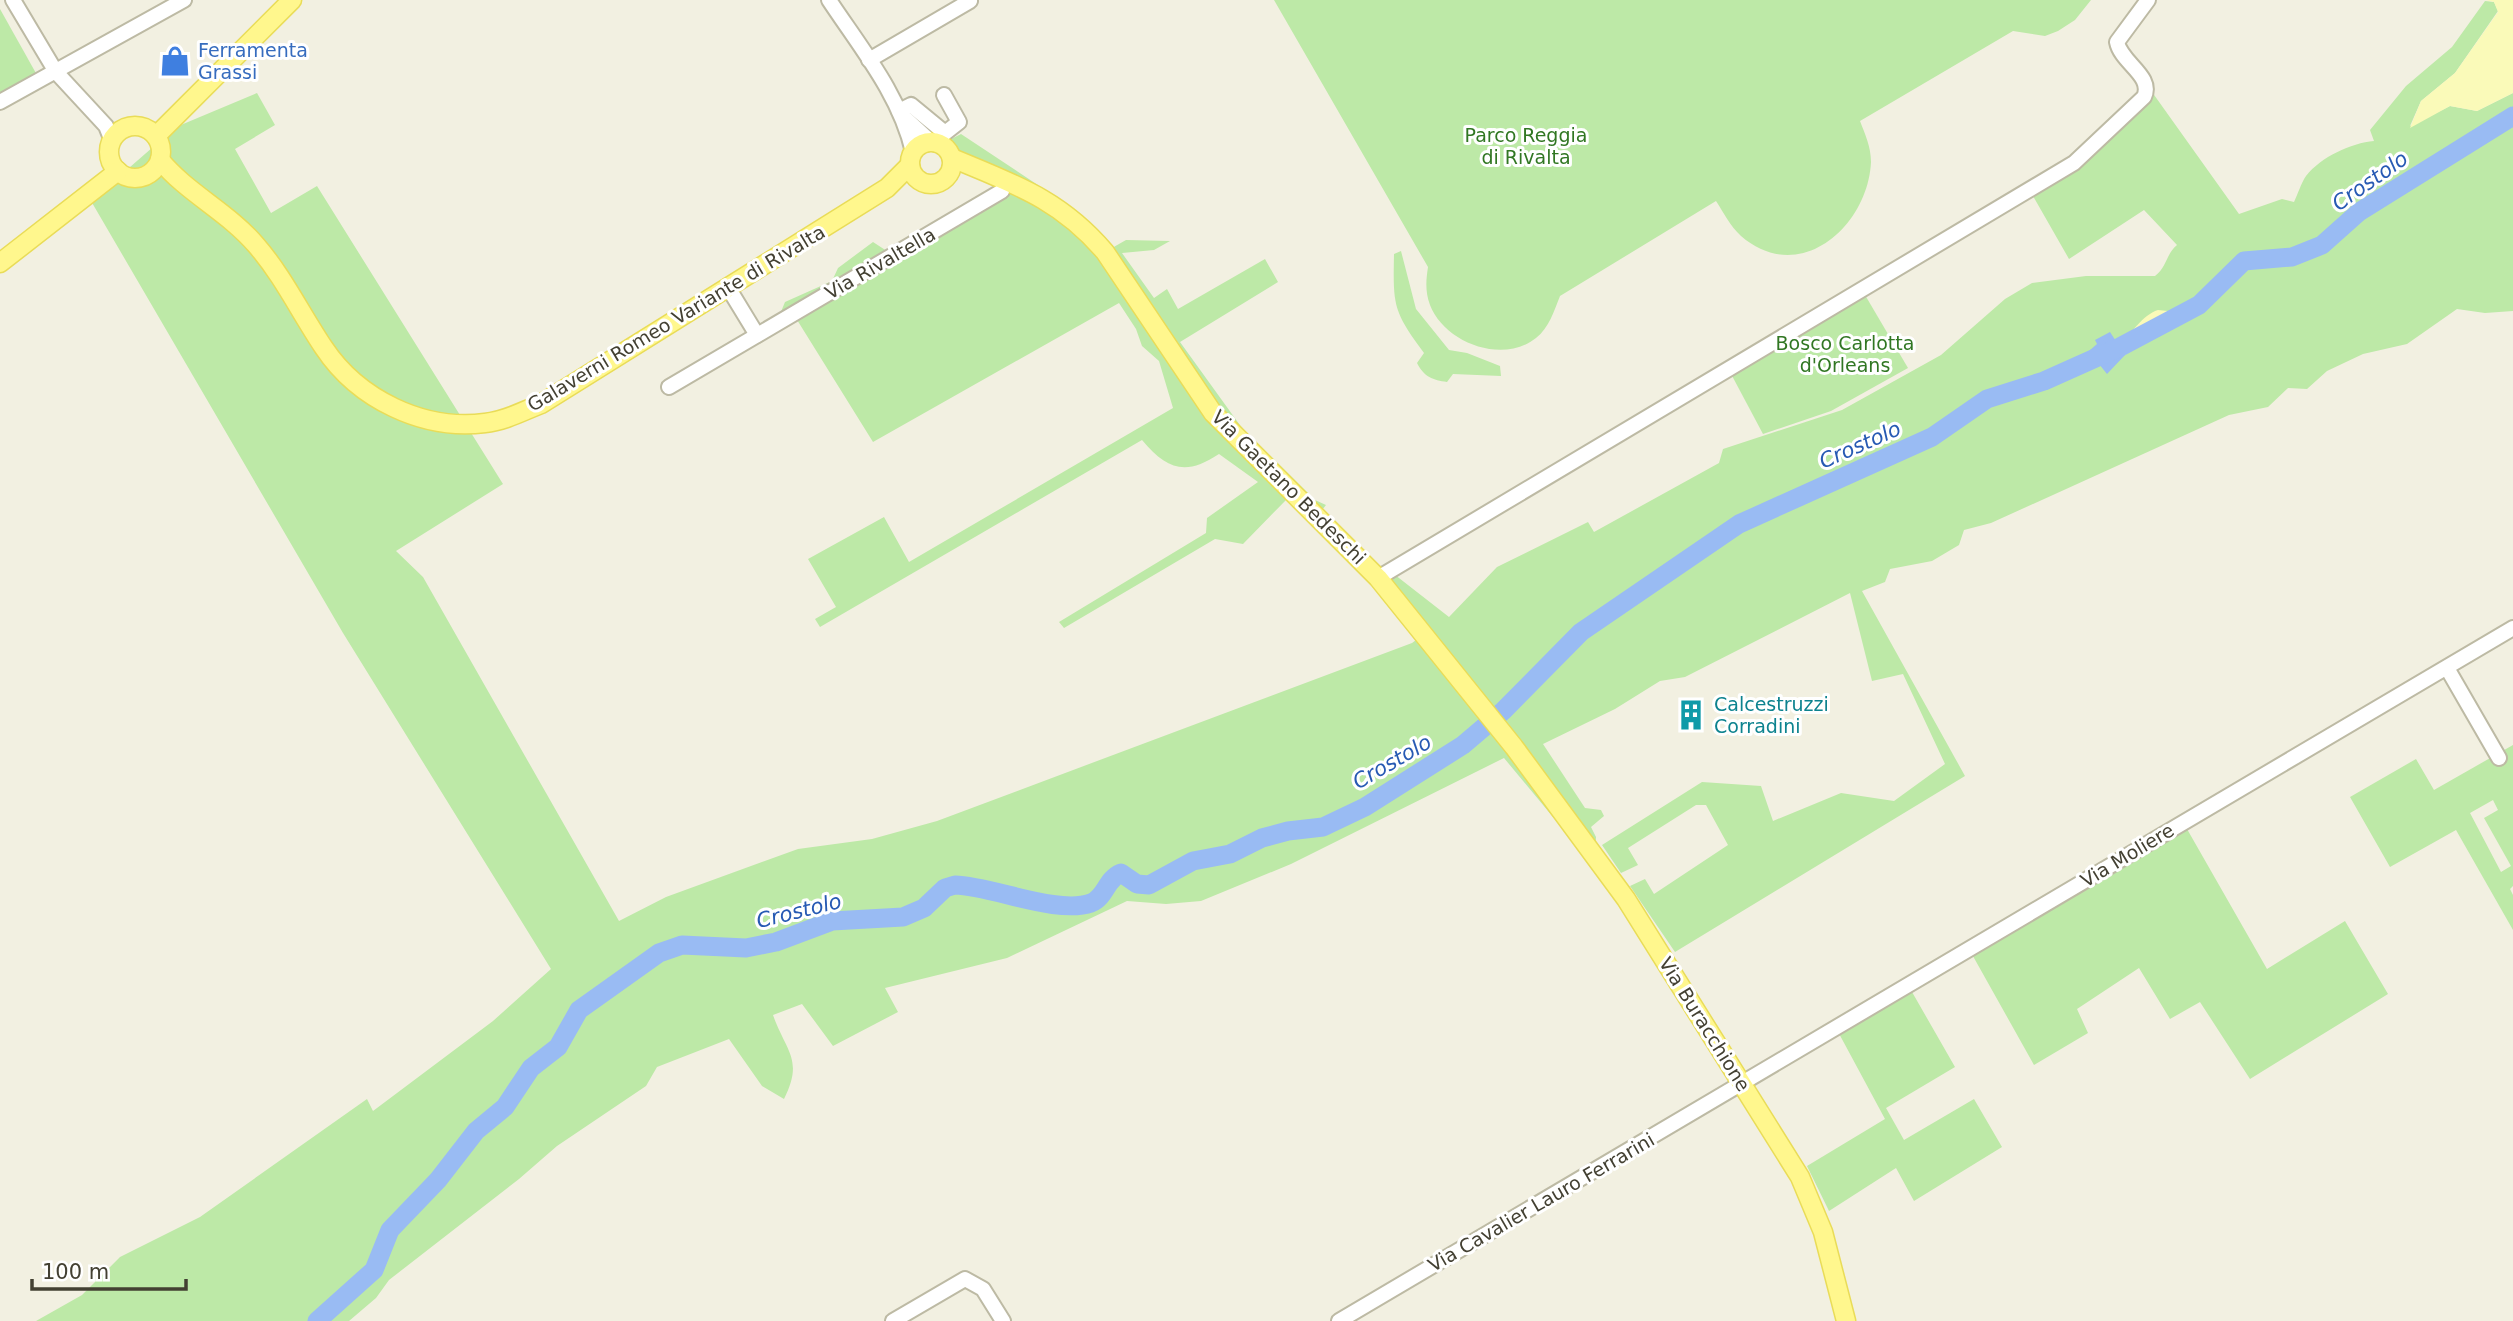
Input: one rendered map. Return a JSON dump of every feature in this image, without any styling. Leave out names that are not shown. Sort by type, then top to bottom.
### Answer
[{"type":"main road","points":[[156,136],[292,0]]},
{"type":"main road","points":[[142,127],[156,136],[161,151],[156,166],[133,178],[118,171],[110,156],[112,133],[126,128],[142,127]]},
{"type":"main road","points":[[938,137],[952,158],[951,170],[946,179],[934,184],[921,182],[912,158],[938,137]]},
{"type":"main road","name":"Galaverni Romeo Variante di Rivalta","points":[[156,166],[241,229],[258,247],[340,368],[380,401],[433,422],[487,423],[541,404],[729,289],[887,188],[912,158]]},
{"type":"main road","name":"Via Gaetano Bedeschi","points":[[952,158],[999,184],[1048,201],[1088,232],[1105,252],[1213,413],[1378,578],[1517,752]]},
{"type":"main road","points":[[0,263],[118,171]]},
{"type":"main road","name":"Via Gaetano Bedeschi","points":[[946,179],[999,184]]},
{"type":"main road","name":"Galaverni Romeo Variante di Rivalta","points":[[887,188],[921,182]]},
{"type":"main road","name":"Via Buracchione","points":[[1517,752],[1626,899],[1812,1202],[1846,1321]]},
{"type":"street","points":[[13,0],[56,72],[112,133]]},
{"type":"street","points":[[0,102],[184,0]]},
{"type":"street","points":[[828,0],[869,60],[900,113],[912,158]]},
{"type":"street","points":[[1378,578],[2074,163],[2144,97],[2147,85],[2121,54],[2118,42],[2148,0]]},
{"type":"street","points":[[869,60],[970,1]]},
{"type":"street","points":[[900,113],[938,137],[959,122],[944,95]]},
{"type":"street","name":"Via Rivaltella","points":[[668,387],[757,335],[999,184]]},
{"type":"street","points":[[729,289],[757,335]]},
{"type":"street","name":"Via Moliere","points":[[1742,1084],[2513,628]]},
{"type":"street","points":[[2447,668],[2498,758]]},
{"type":"street","name":"Via Cavalier Lauro Ferrarini","points":[[1339,1321],[1742,1084]]},
{"type":"street","points":[[893,1321],[965,1279],[983,1289],[1003,1321]]},
{"type":"green space","name":"Parco Reggia di Rivalta","points":[[1274,0],[2091,0],[2075,20],[2058,31],[2045,36],[2013,31],[1860,121],[1871,156],[1867,186],[1858,208],[1844,227],[1827,242],[1807,252],[1786,255],[1763,250],[1737,232],[1716,201],[1560,296],[1551,319],[1536,338],[1522,346],[1491,349],[1461,339],[1437,318],[1427,295],[1428,267]]},
{"type":"green space","points":[[2485,1],[2494,2],[2498,11],[2455,73],[2421,101],[2410,126],[2450,106],[2477,111],[2513,93],[2513,311],[2485,313],[2457,309],[2407,344],[2363,354],[2327,371],[2307,389],[2288,388],[2268,407],[2229,415],[1991,523],[1964,530],[1959,545],[1932,561],[1890,569],[1885,582],[1862,591],[1965,776],[1675,952],[1630,886],[1645,879],[1654,894],[1728,845],[1706,805],[1696,805],[1628,848],[1638,865],[1621,873],[1602,845],[1702,782],[1761,786],[1773,821],[1841,793],[1894,801],[1945,764],[1903,674],[1872,681],[1850,593],[1685,677],[1660,681],[1615,709],[1543,744],[1585,808],[1601,810],[1604,816],[1591,827],[1596,837],[1595,856],[1572,840],[1504,758],[1291,864],[1201,901],[1166,904],[1127,901],[1007,958],[885,988],[898,1012],[833,1046],[802,1004],[773,1015],[793,1065],[793,1074],[784,1099],[762,1086],[729,1039],[657,1067],[646,1086],[557,1146],[519,1179],[389,1280],[376,1298],[349,1321],[36,1321],[82,1295],[120,1257],[200,1217],[367,1099],[373,1111],[493,1021],[551,969],[343,633],[91,201],[176,127],[257,93],[275,125],[235,149],[271,213],[317,186],[503,484],[396,551],[423,577],[619,921],[666,897],[798,849],[872,839],[937,821],[1412,643],[1424,634],[1389,578],[1390,571],[1449,617],[1497,567],[1588,522],[1594,532],[1719,463],[1723,449],[1842,410],[1941,355],[2005,299],[2032,283],[2086,276],[2155,276],[2177,245],[2144,210],[2069,259],[2029,189],[2074,163],[2147,85],[2239,214],[2282,199],[2294,202],[2312,169],[2346,148],[2374,141],[2370,130],[2406,86],[2452,47]]},
{"type":"green space","points":[[0,9],[37,75],[0,95]]},
{"type":"green space","points":[[961,134],[1065,203],[1112,248],[1126,240],[1170,241],[1154,250],[1122,253],[1154,298],[1167,289],[1178,309],[1265,259],[1278,282],[1180,342],[1242,428],[1315,500],[1326,505],[1311,524],[1286,500],[1243,544],[1215,539],[1064,628],[1059,622],[1206,533],[1207,518],[1258,482],[1219,454],[1197,465],[1177,467],[1160,458],[1142,440],[820,627],[815,619],[836,607],[808,559],[884,517],[909,562],[1173,408],[1159,361],[1142,346],[1136,329],[1119,303],[873,442],[794,315],[776,324],[785,302],[832,281],[838,268],[873,242],[893,255],[1002,190],[968,169],[949,140]]},
{"type":"green space","points":[[1401,251],[1416,309],[1449,350],[1467,353],[1500,366],[1501,376],[1453,374],[1447,382],[1433,379],[1423,372],[1417,363],[1424,353],[1406,327],[1395,297],[1394,254]]},
{"type":"green space","name":"Bosco Carlotta d'Orleans","points":[[1865,295],[1908,368],[1831,411],[1763,434],[1730,372]]},
{"type":"green space","points":[[2513,745],[2513,886],[2510,889],[2513,895],[2513,930],[2456,830],[2390,867],[2350,797],[2416,759],[2434,790]],"holes":[[[2493,800],[2498,810],[2484,818],[2511,866],[2501,872],[2470,813]]]},
{"type":"green space","points":[[2183,822],[2267,969],[2345,921],[2388,994],[2250,1079],[2200,1002],[2170,1019],[2139,968],[2077,1009],[2088,1033],[2034,1065],[1969,949]]},
{"type":"green space","points":[[1908,985],[1955,1067],[1886,1108],[1904,1140],[1974,1099],[2002,1147],[1914,1201],[1896,1168],[1829,1211],[1807,1166],[1885,1119],[1836,1028]]},
{"type":"sand","points":[[2486,0],[2513,0],[2513,93],[2477,111],[2450,106],[2410,128],[2421,101],[2455,73],[2498,12],[2494,2]]},
{"type":"sand","points":[[2158,310],[2178,312],[2181,322],[2139,344],[2125,355],[2118,345],[2142,320]]},
{"type":"water","points":[[2110,332],[2125,355],[2107,374],[2099,364],[2087,362],[2089,351],[2097,344],[2095,340]]},
{"type":"waterway","name":"Crostolo","points":[[317,1321],[374,1270],[390,1230],[438,1180],[476,1131],[505,1107],[531,1068],[558,1047],[579,1010],[659,953],[682,945],[746,948],[776,942],[832,921],[903,917],[924,908],[945,888],[955,885],[1043,903],[1077,906],[1096,900],[1112,879],[1121,873],[1137,884],[1149,885],[1193,861],[1230,854],[1262,838],[1288,831],[1323,827],[1365,807],[1463,745],[1503,711],[1581,632],[1739,524],[1932,437],[1987,399],[2044,381],[2120,347],[2199,305],[2244,261],[2292,257],[2322,245],[2359,212],[2513,116]]},
{"type":"place","name":"Ferramenta Grassi","points":[[175,61]]},
{"type":"place","name":"Calcestruzzi Corradini","points":[[1691,715]]}]
